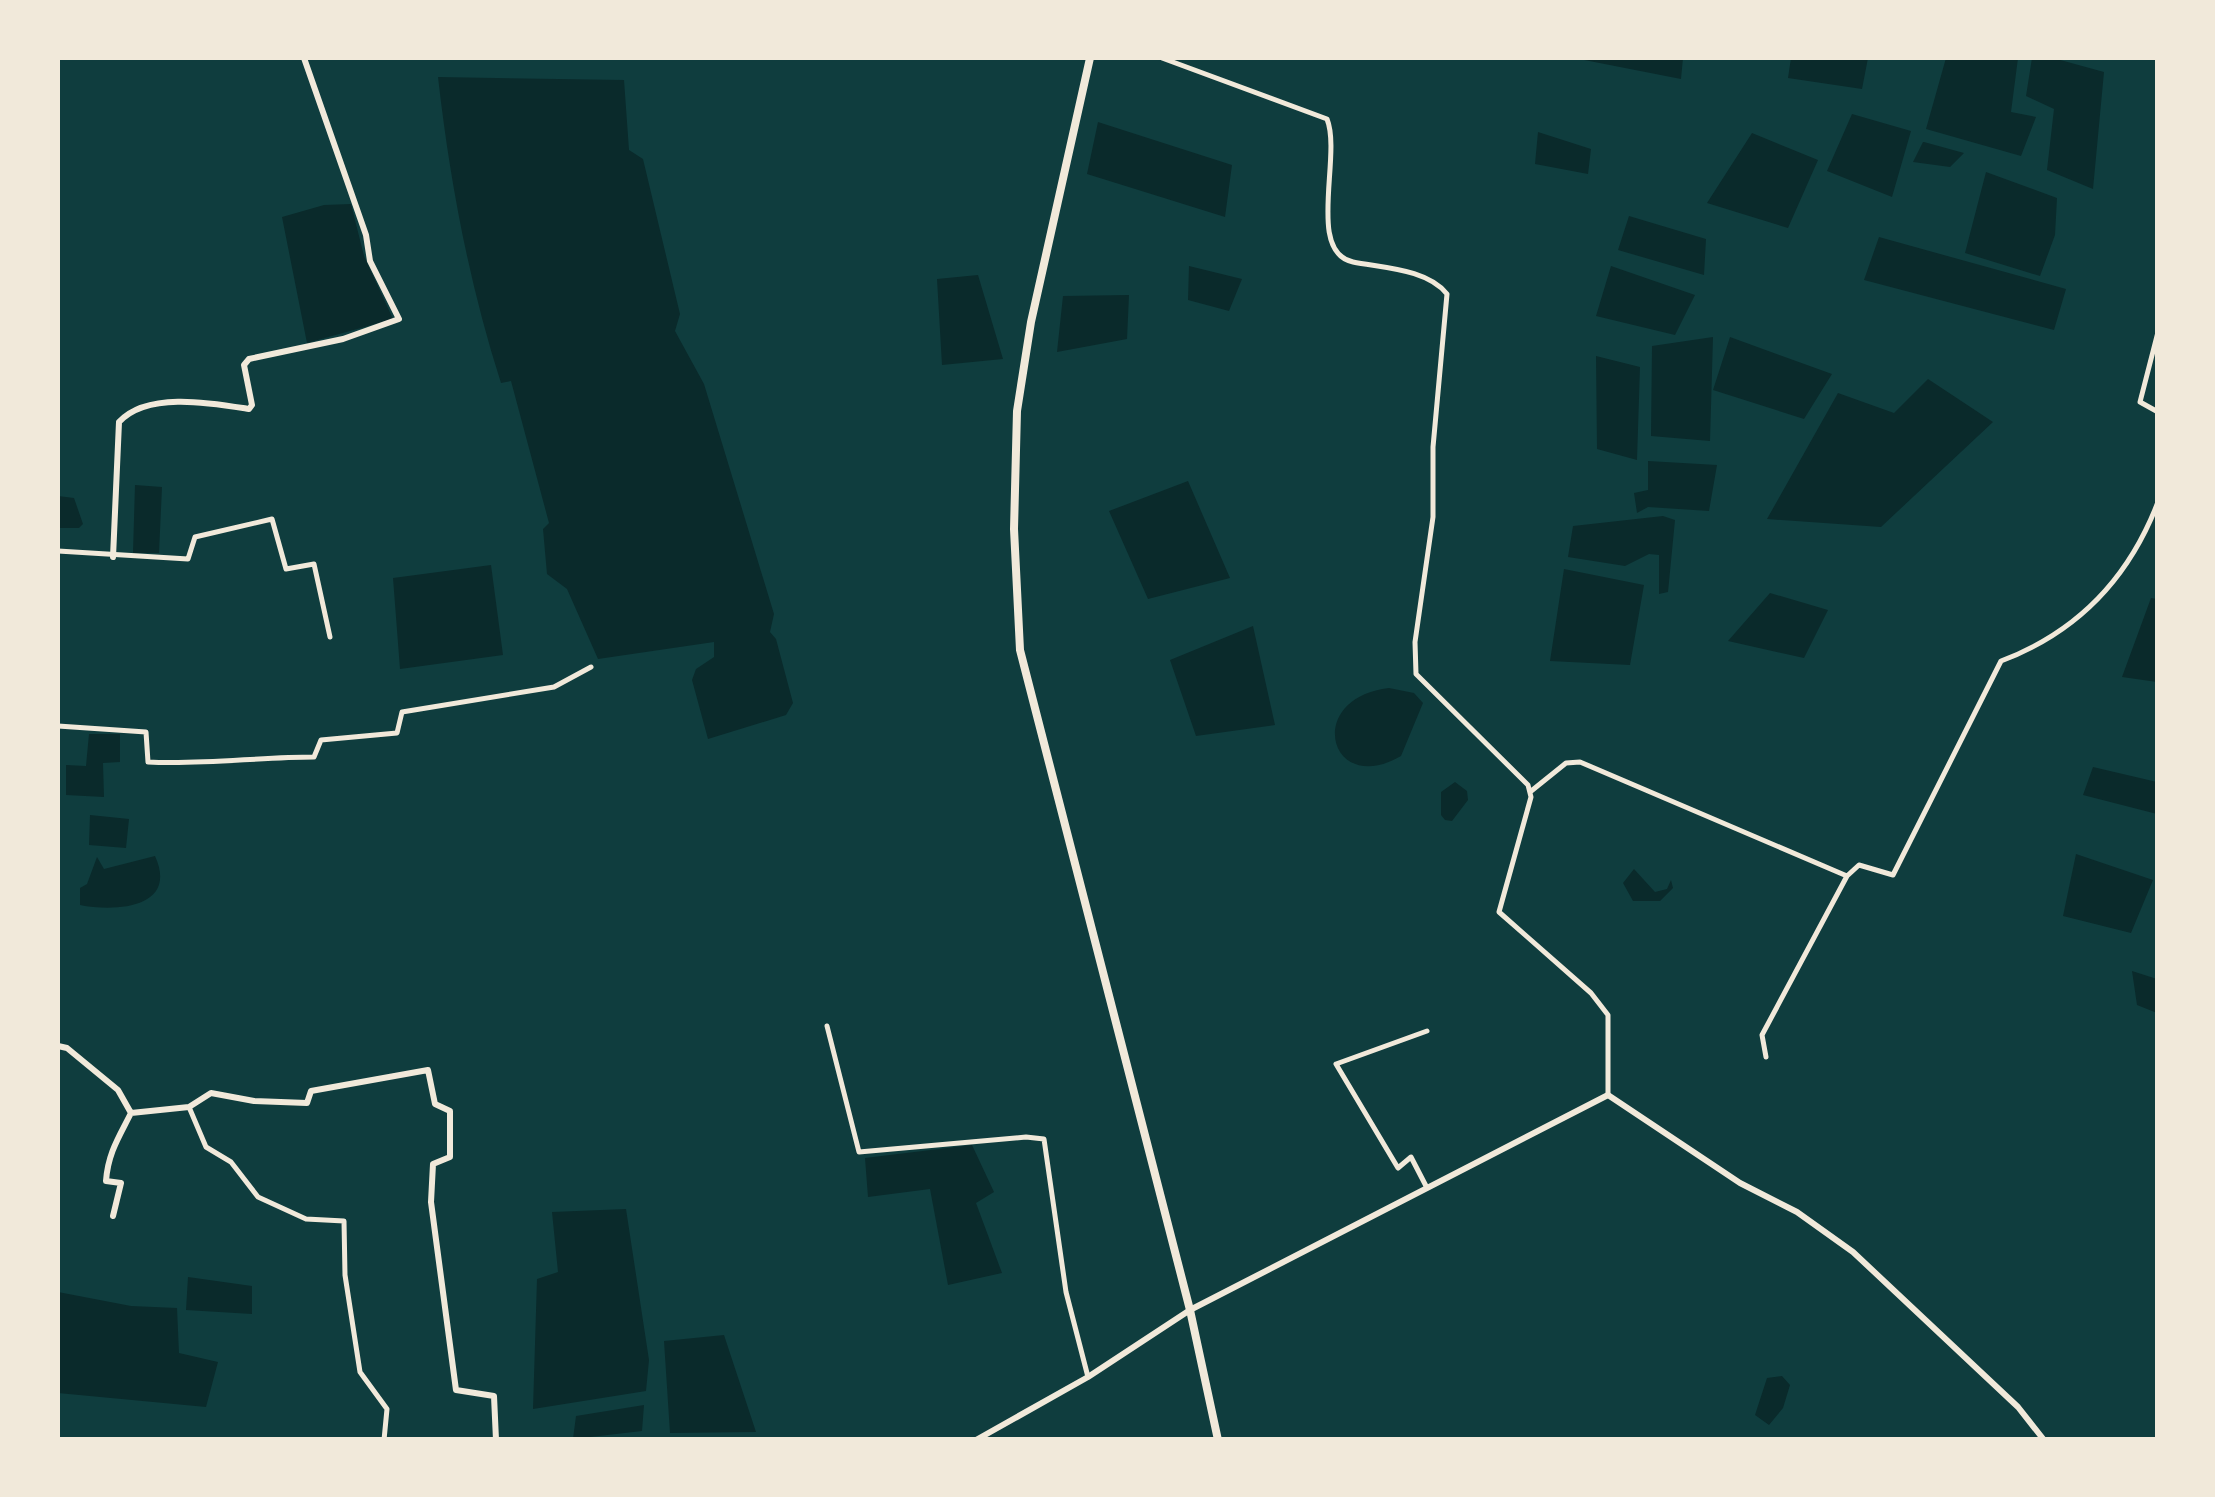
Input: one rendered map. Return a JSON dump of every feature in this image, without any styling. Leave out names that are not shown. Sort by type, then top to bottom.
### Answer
[{"type":"highway","points":[[1090,58],[1031,322],[1017,412],[1014,529],[1020,650],[1190,1310],[1218,1440]]},
{"type":"street","points":[[113,557],[119,422],[126,414],[142,406],[208,403],[249,409],[252,405],[244,365],[249,359],[344,340],[399,319],[370,261],[366,235],[304,58]]},
{"type":"street","points":[[1162,58],[1326,119],[1333,136],[1326,226],[1332,246],[1346,260],[1417,275],[1439,284],[1447,294],[1433,446],[1432,518],[1415,667],[1420,680],[1530,792]]},
{"type":"street","points":[[2158,332],[2140,402],[2158,412]]},
{"type":"street","points":[[2158,451],[2158,465]]},
{"type":"street","points":[[1766,1057],[1762,1035],[1847,876],[1858,865],[1894,875],[2001,661],[2039,647],[2098,602],[2124,572],[2158,502]]},
{"type":"street","points":[[58,551],[113,557],[188,558],[195,537],[272,519],[286,570],[314,564],[330,637]]},
{"type":"street","points":[[58,726],[146,732],[148,762],[205,764],[236,758],[314,756],[322,740],[397,733],[402,712],[554,687],[590,667]]},
{"type":"street","points":[[1608,1095],[1608,1015],[1591,993],[1498,912],[1530,792],[1566,763],[1580,762],[1847,876]]},
{"type":"street","points":[[827,1026],[859,1152],[1026,1136],[1044,1140],[1066,1292],[1088,1377]]},
{"type":"street","points":[[1426,1186],[1411,1156],[1398,1168],[1336,1064],[1428,1031]]},
{"type":"street","points":[[58,1046],[67,1048],[118,1090],[131,1114]]},
{"type":"street","points":[[114,1216],[121,1183],[106,1181],[108,1164],[116,1133],[131,1114],[189,1107],[211,1093],[294,1105],[306,1103],[311,1091],[428,1070],[434,1104],[450,1111],[450,1157],[433,1164],[431,1202],[456,1390],[494,1396],[496,1440]]},
{"type":"street","points":[[976,1440],[1088,1377],[1190,1310],[1608,1095]]},
{"type":"street","points":[[1608,1095],[1740,1182],[1797,1212],[1853,1252],[2018,1407],[2044,1440]]},
{"type":"street","points":[[189,1107],[206,1147],[231,1162],[258,1197],[306,1218],[344,1221],[352,1333],[360,1372],[387,1410],[384,1440]]},
{"type":"water","points":[[1574,58],[1683,58],[1681,79]]},
{"type":"water","points":[[1791,58],[1868,58],[1862,89],[1788,78]]},
{"type":"water","points":[[1946,58],[2018,58],[2011,112],[2036,117],[2021,156],[1926,129]]},
{"type":"water","points":[[2032,58],[2053,58],[2104,72],[2093,189],[2047,170],[2054,109],[2026,96]]},
{"type":"water","points":[[438,77],[624,80],[629,150],[643,159],[680,314],[675,331],[704,384],[774,614],[770,632],[776,639],[793,703],[786,715],[708,739],[692,680],[696,669],[714,657],[714,642],[598,659],[567,589],[547,574],[543,529],[549,523],[511,381],[501,383],[479,308],[448,155]]},
{"type":"water","points":[[1852,114],[1911,131],[1892,197],[1827,171]]},
{"type":"water","points":[[1098,122],[1232,165],[1225,217],[1087,174]]},
{"type":"water","points":[[1538,132],[1591,149],[1588,174],[1535,164]]},
{"type":"water","points":[[1752,133],[1818,160],[1788,228],[1707,203]]},
{"type":"water","points":[[1923,142],[1964,153],[1950,167],[1913,162]]},
{"type":"water","points":[[1986,172],[2057,198],[2055,235],[2040,276],[1965,253]]},
{"type":"water","points":[[351,204],[364,256],[393,319],[307,343],[282,217],[324,205]]},
{"type":"water","points":[[1629,216],[1706,239],[1704,275],[1618,250]]},
{"type":"water","points":[[1879,237],[2066,289],[2054,330],[1864,280]]},
{"type":"water","points":[[1189,266],[1242,279],[1229,311],[1188,300]]},
{"type":"water","points":[[1611,266],[1695,295],[1675,335],[1596,316]]},
{"type":"water","points":[[978,275],[1003,359],[942,365],[937,279]]},
{"type":"water","points":[[1129,295],[1127,339],[1057,352],[1063,296]]},
{"type":"water","points":[[1713,337],[1710,441],[1651,436],[1652,346]]},
{"type":"water","points":[[1730,337],[1832,374],[1804,419],[1713,390]]},
{"type":"water","points":[[1596,356],[1640,367],[1637,460],[1597,449]]},
{"type":"water","points":[[1928,379],[1993,422],[1881,527],[1767,519],[1838,393],[1894,413]]},
{"type":"water","points":[[1648,461],[1717,465],[1709,511],[1648,507],[1637,513],[1634,493],[1648,490]]},
{"type":"water","points":[[1188,481],[1230,578],[1148,599],[1109,511]]},
{"type":"water","points":[[135,485],[162,487],[159,553],[133,553]]},
{"type":"water","points":[[58,496],[74,498],[83,524],[79,528],[58,528]]},
{"type":"water","points":[[1663,516],[1675,520],[1668,592],[1659,594],[1659,555],[1649,554],[1625,566],[1568,557],[1573,526]]},
{"type":"water","points":[[491,565],[503,655],[400,669],[393,578]]},
{"type":"water","points":[[1564,569],[1644,585],[1630,665],[1550,661]]},
{"type":"water","points":[[1770,593],[1828,610],[1804,658],[1728,641]]},
{"type":"water","points":[[2151,598],[2157,599],[2157,682],[2122,677]]},
{"type":"water","points":[[1253,626],[1275,725],[1196,736],[1170,660]]},
{"type":"water","points":[[1389,688],[1414,693],[1423,703],[1401,756],[1376,766],[1357,764],[1343,756],[1336,741],[1336,725],[1344,709],[1362,696]]},
{"type":"water","points":[[89,734],[120,734],[120,762],[103,763],[104,797],[66,795],[66,765],[86,766]]},
{"type":"water","points":[[2093,767],[2157,782],[2157,814],[2083,795]]},
{"type":"water","points":[[1455,782],[1467,791],[1468,800],[1452,821],[1445,820],[1441,815],[1441,792]]},
{"type":"water","points":[[90,815],[129,819],[126,848],[89,845]]},
{"type":"water","points":[[2076,854],[2153,880],[2131,933],[2063,916]]},
{"type":"water","points":[[155,856],[160,874],[151,897],[125,907],[80,905],[80,888],[87,884],[97,857],[104,869]]},
{"type":"water","points":[[1634,869],[1655,892],[1667,889],[1671,880],[1673,888],[1660,901],[1633,901],[1623,883]]},
{"type":"water","points":[[2132,971],[2157,979],[2157,1013],[2137,1005]]},
{"type":"water","points":[[972,1145],[994,1192],[976,1203],[1002,1273],[948,1285],[930,1189],[868,1197],[865,1158]]},
{"type":"water","points":[[626,1209],[649,1360],[646,1391],[533,1409],[537,1279],[558,1272],[552,1212]]},
{"type":"water","points":[[188,1277],[252,1286],[252,1314],[186,1310]]},
{"type":"water","points":[[58,1292],[131,1306],[177,1308],[179,1353],[218,1362],[206,1407],[58,1393]]},
{"type":"water","points":[[724,1335],[756,1432],[670,1433],[664,1341]]},
{"type":"water","points":[[1782,1376],[1790,1385],[1783,1408],[1769,1425],[1755,1415],[1767,1378]]},
{"type":"water","points":[[644,1405],[642,1431],[573,1439],[576,1416]]}]
